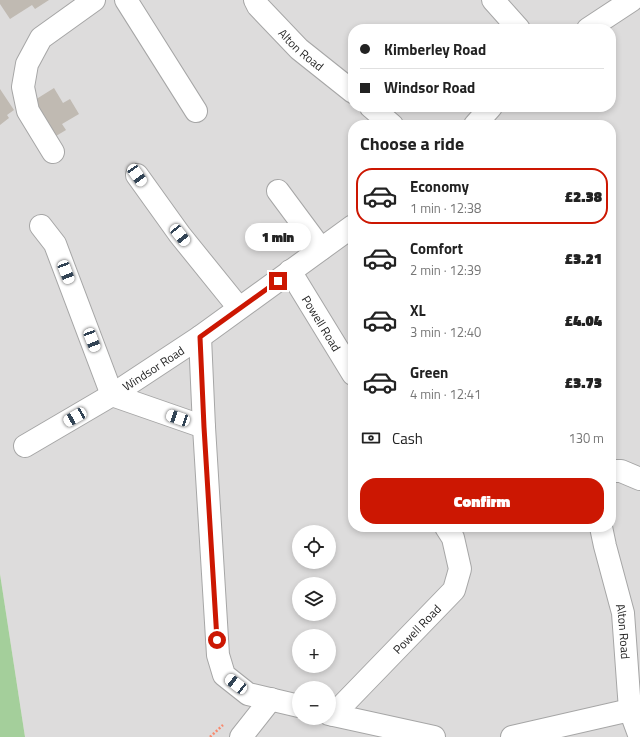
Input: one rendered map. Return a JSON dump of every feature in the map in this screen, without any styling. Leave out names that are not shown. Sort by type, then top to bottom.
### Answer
[{"type":"street","points":[[53,152],[28,111],[23,87],[27,64],[41,38],[94,0]]},
{"type":"street","points":[[126,0],[196,111]]},
{"type":"street","name":"Alton Road","points":[[255,0],[258,6],[298,49],[348,88]]},
{"type":"street","points":[[493,0],[515,24]]},
{"type":"street","points":[[596,24],[632,0]]},
{"type":"street","points":[[377,112],[386,120]]},
{"type":"street","points":[[480,120],[487,112]]},
{"type":"street","points":[[137,175],[180,235],[239,308]]},
{"type":"street","points":[[278,191],[321,249]]},
{"type":"street","points":[[41,226],[55,244],[112,395],[204,427]]},
{"type":"street","name":"Windsor Road","points":[[25,446],[112,395],[200,337],[348,230]]},
{"type":"street","name":"Powell Road","points":[[290,271],[348,366]]},
{"type":"street","points":[[200,337],[218,655],[224,675],[248,694],[292,704]]},
{"type":"street","points":[[616,470],[640,479]]},
{"type":"street","name":"Powell Road","points":[[336,709],[454,590],[460,569],[453,538],[449,532]]},
{"type":"street","name":"Alton Road","points":[[602,532],[623,613],[630,710],[640,737]]},
{"type":"street","points":[[241,737],[271,699]]},
{"type":"street","points":[[512,737],[630,710]]},
{"type":"street","points":[[336,715],[434,737]]},
{"type":"shaded area","points":[[0,0],[640,0],[640,737],[25,737],[0,574]]},
{"type":"green space","points":[[0,574],[25,737],[0,737]]},
{"type":"building","points":[[0,0],[49,0],[35,9],[32,5],[10,19],[0,4]]},
{"type":"building","points":[[54,88],[63,103],[70,99],[79,114],[62,124],[66,130],[51,139],[30,103]]},
{"type":"building","points":[[0,89],[14,110],[7,115],[9,118],[0,125]]},
{"type":"route","points":[[217,640],[200,337],[278,281]]}]
